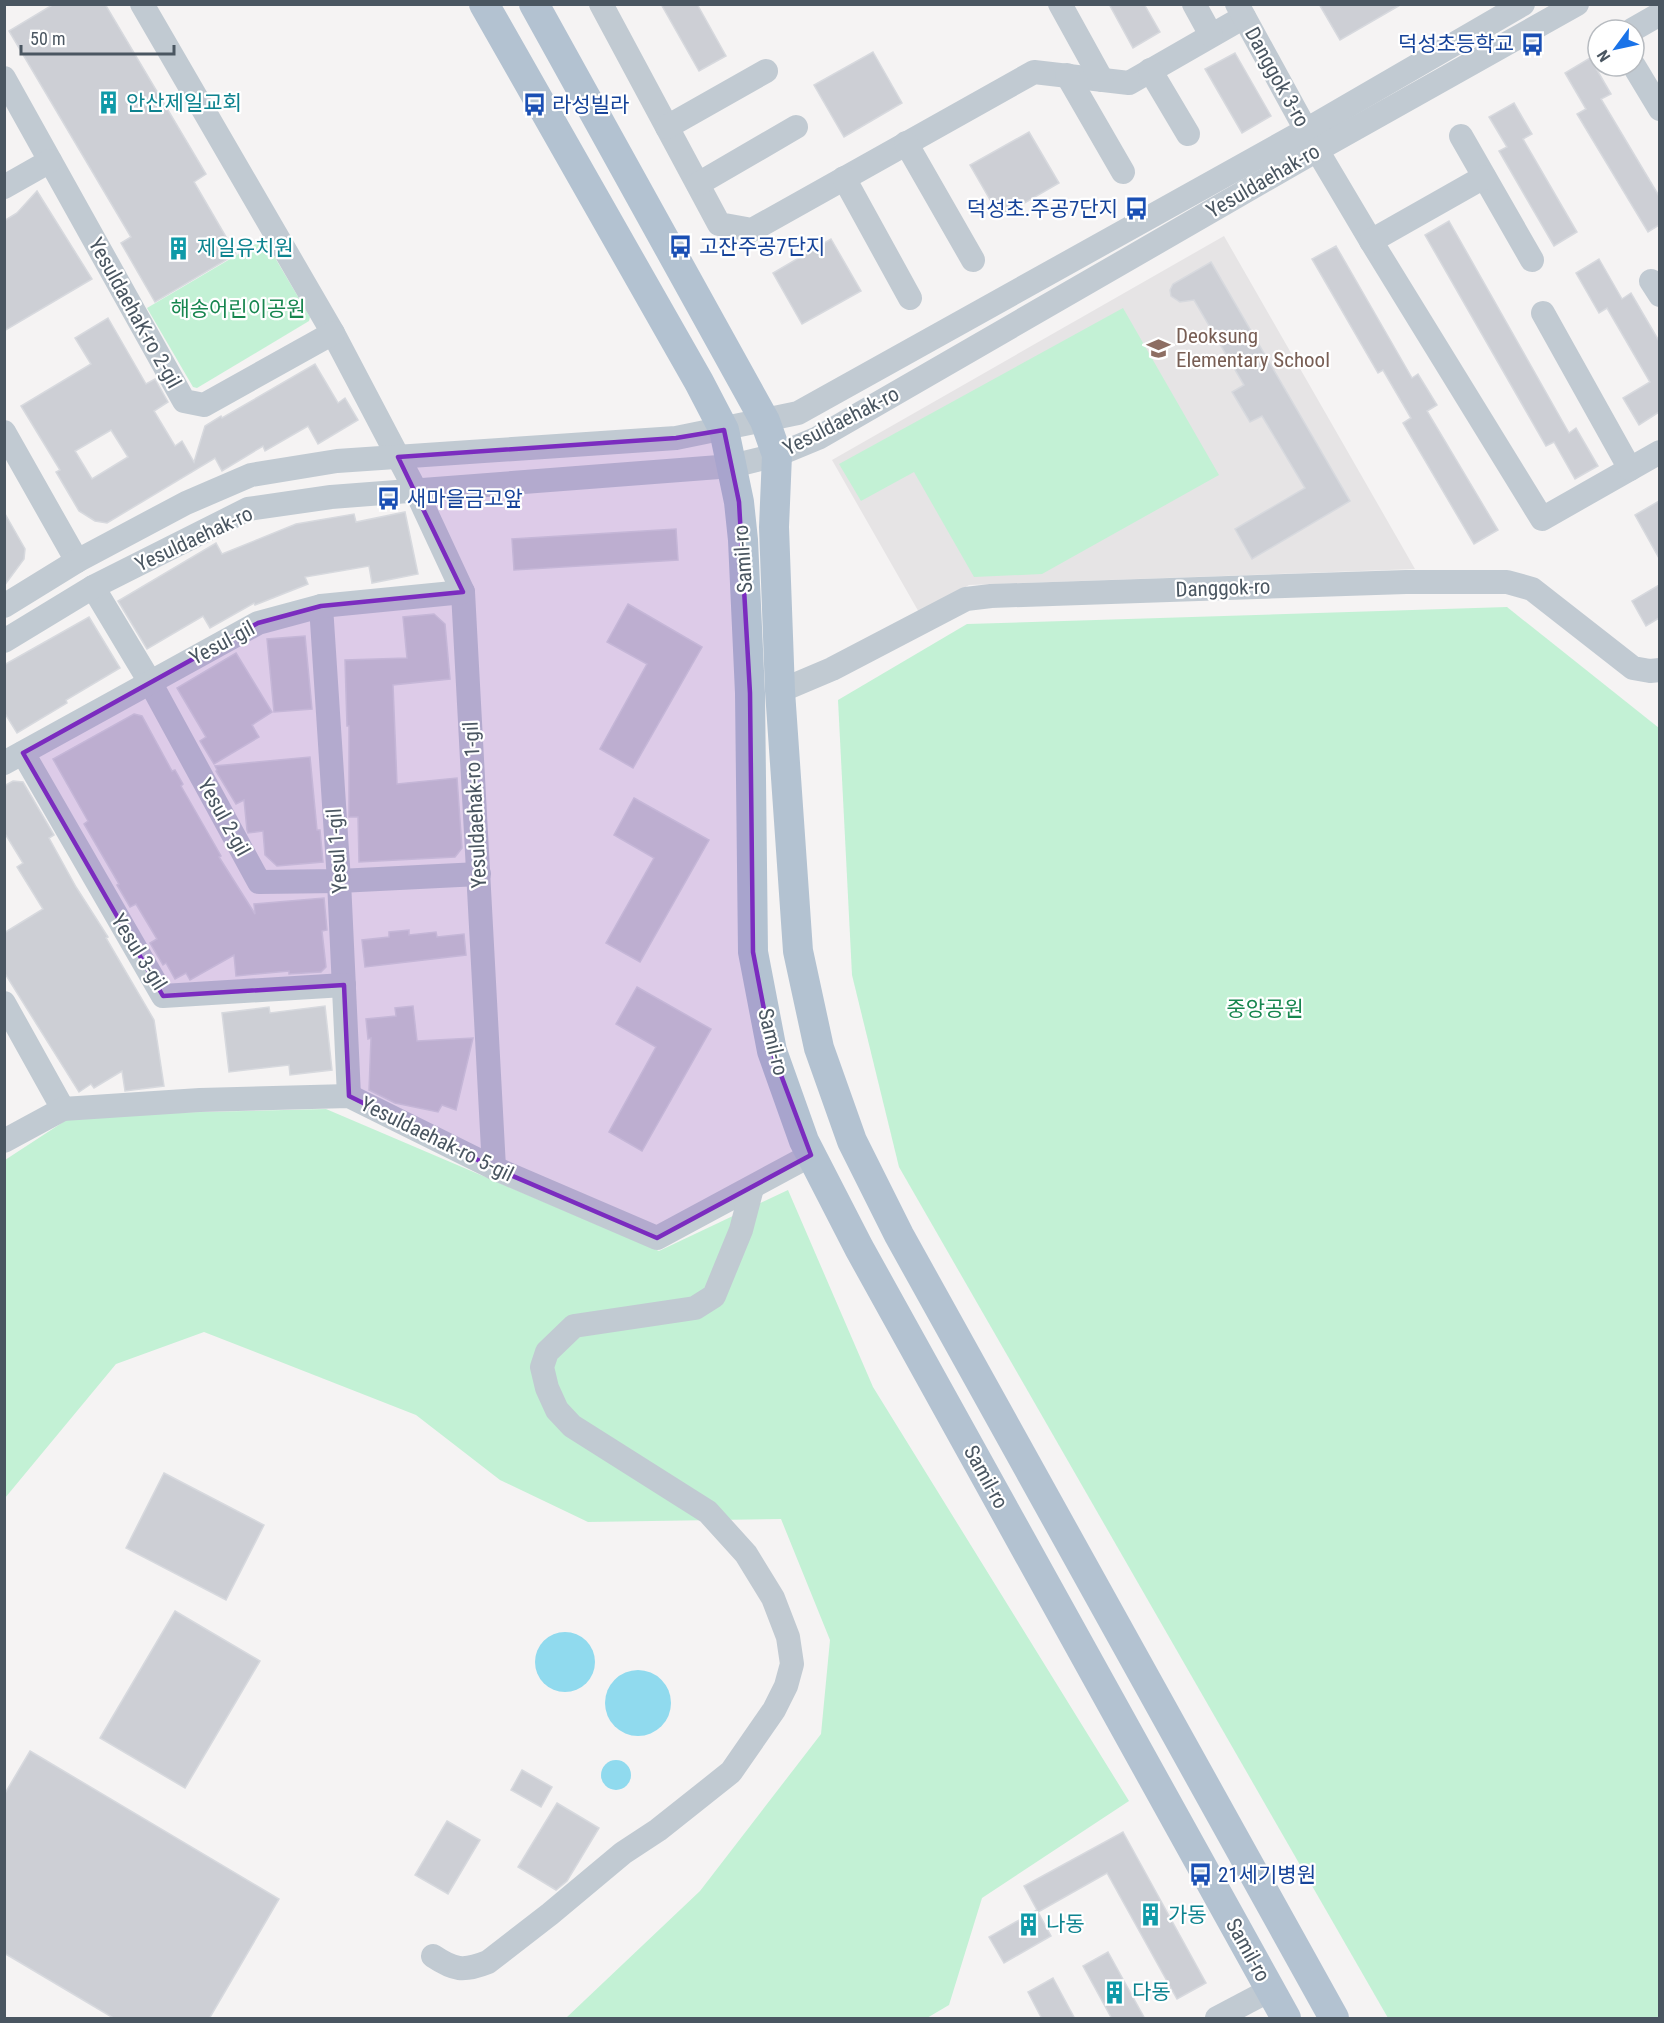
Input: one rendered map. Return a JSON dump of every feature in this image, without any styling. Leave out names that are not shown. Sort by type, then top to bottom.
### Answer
[{"type":"main road","name":"Samil-ro","points":[[484,4],[724,430],[743,540],[750,693],[753,952],[772,1051],[804,1141],[859,1248],[1286,2019]]},
{"type":"main road","name":"Samil-ro","points":[[534,4],[765,421],[777,455],[774,527],[780,691],[798,951],[819,1048],[852,1142],[899,1235],[1334,2019]]},
{"type":"street","points":[[142,4],[333,333],[398,457]]},
{"type":"street","points":[[601,4],[719,224],[752,230],[1034,72],[1129,83],[1211,35],[1240,11]]},
{"type":"street","points":[[1060,4],[1102,80]]},
{"type":"street","points":[[1194,4],[1211,35]]},
{"type":"street","name":"Yesuldaehak-ro","points":[[4,641],[93,587],[248,509],[331,497],[732,466],[777,455],[818,438],[1312,140],[1523,4]]},
{"type":"street","name":"Yesuldaehak-ro","points":[[4,606],[77,561],[186,503],[252,475],[337,461],[676,438],[798,413],[1312,140],[1577,4]]},
{"type":"street","name":"Danggok 3-ro","points":[[1240,11],[1371,241],[1542,519],[1630,469]]},
{"type":"street","points":[[1646,22],[1659,14]]},
{"type":"street","points":[[1150,70],[1188,134]]},
{"type":"street","points":[[667,127],[766,71]]},
{"type":"street","points":[[1067,75],[1123,172]]},
{"type":"street","name":"YesuldaehaK-ro 2-gil","points":[[4,78],[184,401],[204,405],[333,333]]},
{"type":"street","points":[[1641,78],[1659,110]]},
{"type":"street","points":[[698,184],[796,127]]},
{"type":"street","points":[[1461,136],[1532,260]]},
{"type":"street","points":[[906,143],[973,260]]},
{"type":"street","points":[[4,187],[50,161]]},
{"type":"street","points":[[1371,241],[1484,177]]},
{"type":"street","points":[[844,178],[910,298]]},
{"type":"street","points":[[1543,313],[1630,469],[1659,452]]},
{"type":"street","points":[[4,432],[77,561]]},
{"type":"street","name":"Yesuldaehak-ro 1-gil","points":[[398,457],[463,592],[494,1168]]},
{"type":"street","name":"Danggok-ro","points":[[780,691],[832,669],[966,599],[990,596],[1406,582],[1507,582],[1532,590],[1633,668],[1659,670]]},
{"type":"street","points":[[93,587],[150,682]]},
{"type":"street","name":"Yesul-gil","points":[[14,758],[258,622],[321,606],[463,592]]},
{"type":"street","name":"Yesul 1-gil","points":[[321,606],[350,1096]]},
{"type":"street","name":"Yesul 2-gil","points":[[150,682],[259,882],[339,881]]},
{"type":"street","name":"Yesul 3-gil","points":[[14,758],[164,996],[344,985]]},
{"type":"street","points":[[339,881],[479,874]]},
{"type":"street","points":[[4,1003],[63,1109]]},
{"type":"street","name":"Yesuldaehak-ro 5-gil","points":[[4,1141],[63,1109],[200,1100],[350,1096],[494,1168],[657,1238],[811,1155]]},
{"type":"street","points":[[433,1956],[450,1967],[479,1965],[488,1962],[623,1853],[658,1830],[731,1772],[774,1710],[786,1686],[792,1664],[788,1637],[773,1598],[746,1554],[708,1512],[572,1426],[557,1410],[547,1388],[542,1367],[547,1352],[574,1326],[695,1308],[714,1296],[741,1230],[752,1188]]},
{"type":"street","points":[[1217,2019],[1270,1990]]},
{"type":"highlighted area","points":[[724,430],[739,502],[750,693],[753,952],[772,1051],[811,1155],[657,1238],[494,1168],[349,1096],[344,985],[163,996],[23,753],[258,623],[321,606],[463,592],[398,457],[676,438]]},
{"type":"shaded area","name":"Deoksung Elementary School","points":[[1224,236],[1415,569],[969,585],[920,614],[832,460]]},
{"type":"green space","name":"해송어린이공원","points":[[264,239],[310,317],[309,321],[197,388],[193,387],[147,308]]},
{"type":"green space","points":[[1123,308],[1219,475],[1042,574],[974,577],[914,472],[861,501],[839,464]]},
{"type":"green space","name":"중앙공원","points":[[1507,607],[1659,728],[1659,2018],[1388,2018],[899,1167],[852,975],[838,700],[967,624]]},
{"type":"green space","points":[[326,1109],[659,1251],[788,1190],[873,1387],[1129,1801],[982,1898],[949,2005],[927,2018],[566,2018],[700,1891],[821,1734],[830,1640],[781,1519],[588,1522],[500,1480],[416,1415],[204,1332],[116,1364],[5,1498],[5,1160],[74,1115]]},
{"type":"water","points":[[565,1632],[586,1641],[595,1662],[586,1683],[565,1692],[544,1683],[535,1662],[544,1641]]},
{"type":"water","points":[[638,1670],[650,1673],[661,1680],[668,1691],[671,1703],[668,1715],[661,1726],[650,1733],[638,1736],[626,1733],[615,1726],[608,1715],[605,1703],[608,1691],[615,1680],[626,1673]]},
{"type":"water","points":[[616,1760],[627,1764],[631,1775],[627,1786],[616,1790],[605,1786],[601,1775],[605,1764]]},
{"type":"building","name":"안산제일교회","points":[[54,4],[105,4],[206,174],[194,182],[236,254],[155,302],[121,243],[131,237],[9,31]]},
{"type":"building","points":[[661,4],[697,4],[726,56],[699,71]]},
{"type":"building","points":[[1109,4],[1144,4],[1160,32],[1133,48]]},
{"type":"building","points":[[1319,4],[1402,4],[1340,40]]},
{"type":"building","points":[[873,52],[902,103],[844,137],[814,85]]},
{"type":"building","points":[[1235,53],[1271,116],[1242,133],[1205,69]]},
{"type":"building","points":[[1586,60],[1586,78],[1602,78],[1611,94],[1601,99],[1659,196],[1659,225],[1648,232],[1577,114],[1586,109],[1565,73]]},
{"type":"building","points":[[1514,103],[1532,134],[1523,139],[1577,232],[1554,246],[1499,151],[1507,147],[1489,117]]},
{"type":"building","points":[[1029,132],[1059,183],[1000,217],[970,165]]},
{"type":"building","points":[[37,191],[92,279],[4,331],[4,221],[17,213]]},
{"type":"building","points":[[1449,221],[1569,433],[1576,428],[1598,466],[1575,479],[1554,442],[1546,446],[1425,235]]},
{"type":"building","points":[[831,239],[861,291],[802,324],[773,273]]},
{"type":"building","points":[[1336,246],[1412,378],[1418,374],[1437,405],[1427,411],[1498,530],[1474,544],[1403,423],[1411,418],[1383,370],[1378,373],[1312,259]]},
{"type":"building","points":[[1599,259],[1622,299],[1631,293],[1659,341],[1659,412],[1639,425],[1623,398],[1650,382],[1607,308],[1599,313],[1576,273]]},
{"type":"building","points":[[1211,262],[1350,501],[1252,559],[1235,529],[1305,488],[1262,416],[1250,422],[1232,392],[1244,385],[1194,300],[1180,302],[1171,296],[1170,290],[1173,284]]},
{"type":"building","points":[[108,318],[146,384],[155,379],[168,402],[154,411],[175,446],[182,441],[194,462],[205,426],[315,364],[338,403],[345,398],[358,420],[318,444],[308,426],[265,451],[263,446],[222,471],[215,458],[107,523],[95,521],[79,511],[56,472],[60,470],[21,406],[91,364],[75,338]],"holes":[[[111,430],[128,457],[92,479],[75,451]]]},
{"type":"building","points":[[1659,501],[1659,558],[1635,515]]},
{"type":"building","points":[[4,512],[25,549],[24,559],[4,586]]},
{"type":"building","points":[[405,512],[418,574],[372,583],[369,566],[305,577],[308,584],[255,605],[254,603],[210,628],[203,616],[147,649],[118,601],[216,543],[222,554],[296,524],[354,514],[356,522]]},
{"type":"building","points":[[676,529],[678,560],[514,570],[512,539]]},
{"type":"building","points":[[1659,585],[1659,618],[1646,626],[1632,601]]},
{"type":"building","points":[[628,604],[702,647],[633,768],[600,749],[647,664],[607,642]]},
{"type":"building","points":[[434,614],[445,624],[450,679],[393,685],[397,784],[457,778],[462,848],[455,857],[359,862],[358,817],[349,817],[349,726],[347,726],[345,660],[407,658],[403,617]]},
{"type":"building","points":[[89,617],[120,668],[17,733],[4,712],[4,665]]},
{"type":"building","points":[[305,636],[312,709],[274,712],[267,639]]},
{"type":"building","points":[[236,653],[272,712],[252,725],[259,737],[214,764],[200,741],[206,737],[177,688]]},
{"type":"building","points":[[134,714],[142,716],[172,771],[175,770],[183,784],[181,786],[221,856],[219,857],[255,914],[254,904],[324,898],[327,930],[322,931],[326,967],[321,972],[289,974],[289,971],[236,976],[234,955],[190,980],[186,973],[175,979],[166,963],[163,965],[150,943],[157,939],[136,904],[130,907],[117,885],[119,884],[84,824],[88,821],[53,759]]},
{"type":"building","points":[[310,757],[317,830],[320,830],[323,862],[277,866],[265,855],[263,831],[248,833],[244,800],[236,804],[215,766]]},
{"type":"building","points":[[13,781],[23,782],[54,835],[49,838],[154,1020],[164,1086],[125,1091],[122,1071],[94,1088],[91,1084],[79,1092],[4,972],[4,933],[43,909],[17,867],[23,863],[4,832],[4,786]]},
{"type":"building","points":[[634,798],[709,840],[640,962],[606,943],[654,858],[614,835]]},
{"type":"building","points":[[409,930],[409,935],[436,932],[437,937],[464,934],[466,955],[365,967],[362,940],[389,937],[389,932]]},
{"type":"building","points":[[637,987],[711,1029],[642,1151],[609,1132],[656,1047],[616,1024]]},
{"type":"building","points":[[325,1006],[332,1070],[290,1075],[289,1065],[229,1072],[222,1013],[269,1007],[270,1013]]},
{"type":"building","points":[[413,1006],[417,1041],[473,1038],[456,1110],[442,1105],[438,1112],[395,1103],[369,1090],[371,1038],[368,1039],[366,1019],[396,1016],[395,1008]]},
{"type":"building","points":[[164,1473],[264,1525],[226,1600],[126,1548]]},
{"type":"building","points":[[175,1611],[260,1661],[185,1788],[100,1738]]},
{"type":"building","points":[[30,1751],[279,1899],[209,2019],[115,2019],[4,1953],[4,1795]]},
{"type":"building","points":[[522,1770],[552,1787],[541,1807],[511,1790]]},
{"type":"building","points":[[557,1803],[599,1828],[567,1881],[556,1890],[518,1867]]},
{"type":"building","points":[[447,1821],[480,1840],[448,1894],[415,1875]]},
{"type":"building","points":[[1123,1832],[1206,1983],[1177,1999],[1107,1873],[1038,1912],[1051,1936],[1004,1963],[989,1937],[1037,1910],[1024,1886]]},
{"type":"building","name":"다동","points":[[1108,1952],[1145,2019],[1112,2019],[1083,1966]]},
{"type":"building","points":[[1053,1978],[1075,2019],[1042,2019],[1028,1992]]},
{"type":"place","name":"덕성초등학교","points":[[1532,44]]},
{"type":"place","name":"안산제일교회","points":[[108,103]]},
{"type":"place","name":"라성빌라","points":[[534,105]]},
{"type":"place","name":"덕성초.주공7단지","points":[[1136,209]]},
{"type":"place","name":"고잔주공7단지","points":[[681,247]]},
{"type":"place","name":"제일유치원","points":[[179,248]]},
{"type":"place","name":"Deoksung Elementary School","points":[[1158,348]]},
{"type":"place","name":"새마을금고앞","points":[[389,499]]},
{"type":"place","name":"21세기병원","points":[[1200,1875]]},
{"type":"place","name":"가동","points":[[1150,1915]]},
{"type":"place","name":"나동","points":[[1028,1924]]},
{"type":"place","name":"다동","points":[[1114,1992]]}]
